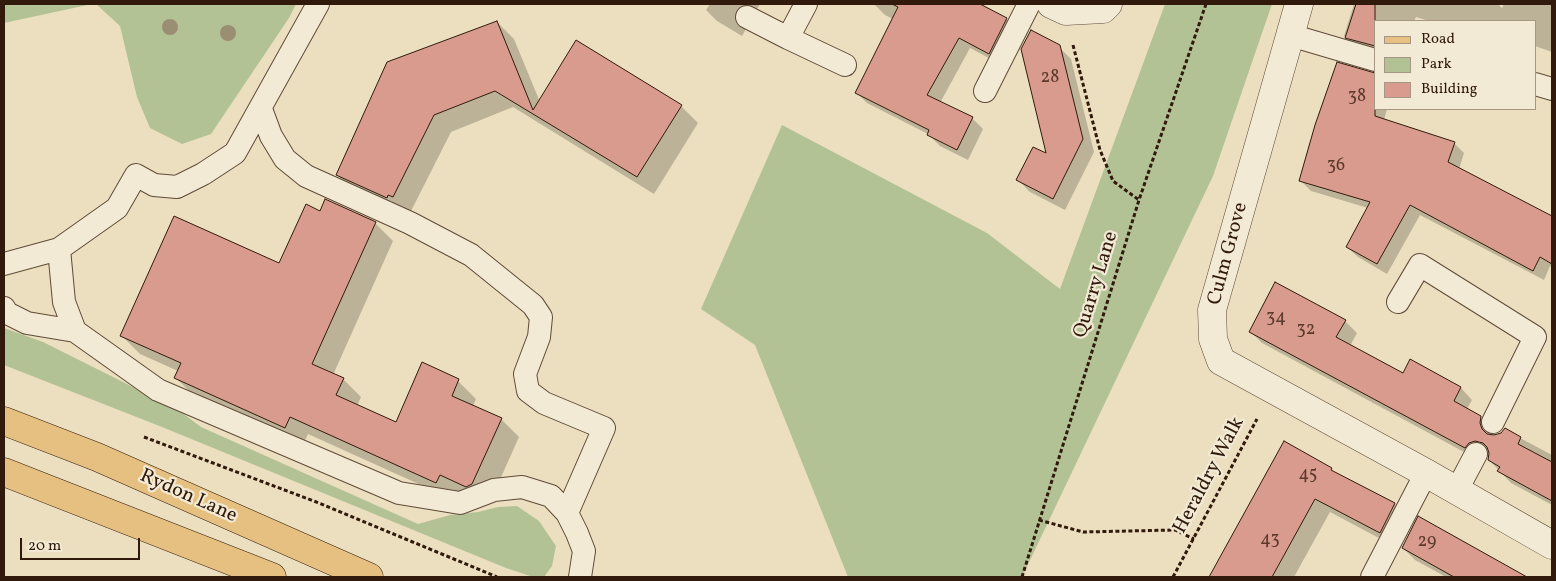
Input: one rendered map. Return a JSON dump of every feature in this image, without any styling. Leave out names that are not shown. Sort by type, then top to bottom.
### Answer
[{"type":"main road","name":"Rydon Lane","points":[[4,421],[97,457],[369,577]]},
{"type":"main road","name":"Rydon Lane","points":[[4,472],[272,577]]},
{"type":"street","points":[[1059,7],[1103,9],[1108,4]]},
{"type":"street","name":"Culm Grove","points":[[1299,4],[1212,310],[1213,339],[1221,361],[1457,490],[1552,545]]},
{"type":"lane","points":[[4,264],[59,249],[117,208],[136,175],[154,185],[177,187],[203,174],[236,153],[318,4]]},
{"type":"lane","points":[[788,38],[806,4]]},
{"type":"lane","points":[[984,90],[1029,4]]},
{"type":"lane","points":[[747,17],[845,65]]},
{"type":"lane","points":[[1290,35],[1374,60]]},
{"type":"lane","points":[[1536,84],[1552,89]]},
{"type":"lane","points":[[261,109],[271,136],[285,159],[306,176],[410,223],[471,255],[533,305],[541,317],[539,337],[525,374],[528,392],[544,403],[604,428],[567,513]]},
{"type":"lane","points":[[59,249],[64,302],[74,331]]},
{"type":"lane","points":[[1398,302],[1420,265],[1535,337],[1492,422]]},
{"type":"lane","points":[[4,308],[7,313],[27,323],[74,331],[158,390],[399,493],[460,503],[494,490],[522,487],[551,496],[567,513],[578,533],[584,551],[580,577]]},
{"type":"lane","points":[[1457,490],[1476,454]]},
{"type":"lane","points":[[1372,577],[1426,473]]},
{"type":"path","name":"Quarry Lane","points":[[1022,577],[1139,200],[1206,4]]},
{"type":"path","points":[[1059,7],[1071,38],[1100,150],[1112,181],[1139,200]]},
{"type":"path","name":"Heraldry Walk","points":[[1173,577],[1272,389]]},
{"type":"path","points":[[138,434],[328,507],[497,577]]},
{"type":"path","points":[[1039,520],[1083,532],[1175,530],[1194,539]]},
{"type":"green space","points":[[4,4],[92,4],[4,23]]},
{"type":"green space","points":[[96,4],[296,4],[289,18],[211,134],[182,144],[150,128],[137,97],[120,26]]},
{"type":"green space","points":[[1165,4],[1272,4],[1213,176],[1022,577],[848,577],[755,345],[701,309],[782,125],[987,233],[1060,289]]},
{"type":"green space","points":[[4,328],[43,342],[177,409],[201,427],[418,524],[450,515],[478,512],[498,507],[517,506],[539,521],[556,546],[552,566],[544,577],[533,577],[506,568],[162,427],[4,365]]},
{"type":"building","points":[[892,4],[980,4],[1007,18],[989,54],[959,38],[927,95],[973,117],[957,150],[927,135],[929,130],[855,93],[898,7]]},
{"type":"building","points":[[1356,4],[1375,4],[1374,46],[1345,38]]},
{"type":"building","points":[[497,21],[533,110],[576,40],[682,105],[637,177],[495,91],[434,115],[393,197],[388,195],[387,198],[336,175],[387,62]]},
{"type":"building","points":[[1031,30],[1060,45],[1083,139],[1053,199],[1016,180],[1033,147],[1046,153],[1021,49]]},
{"type":"building","points":[[1337,62],[1374,73],[1375,116],[1455,142],[1448,162],[1552,216],[1552,264],[1540,257],[1533,271],[1410,205],[1377,264],[1346,247],[1370,202],[1299,181],[1315,125]]},
{"type":"building","points":[[325,199],[376,222],[312,364],[344,378],[336,395],[396,422],[422,362],[459,379],[452,396],[502,418],[472,484],[466,487],[440,475],[436,483],[290,417],[285,428],[174,378],[181,363],[120,336],[174,216],[279,263],[306,204],[320,211]]},
{"type":"building","points":[[1275,282],[1346,320],[1336,337],[1403,373],[1410,359],[1461,387],[1454,401],[1481,416],[1480,423],[1482,429],[1487,434],[1501,433],[1505,428],[1521,437],[1518,444],[1552,462],[1552,501],[1497,471],[1500,467],[1488,460],[1489,453],[1483,443],[1475,441],[1469,443],[1465,448],[1249,332]]},
{"type":"building","points":[[1284,441],[1332,468],[1331,470],[1395,503],[1380,533],[1315,499],[1272,577],[1209,577]]},
{"type":"building","points":[[1418,516],[1527,577],[1454,577],[1402,548]]}]
